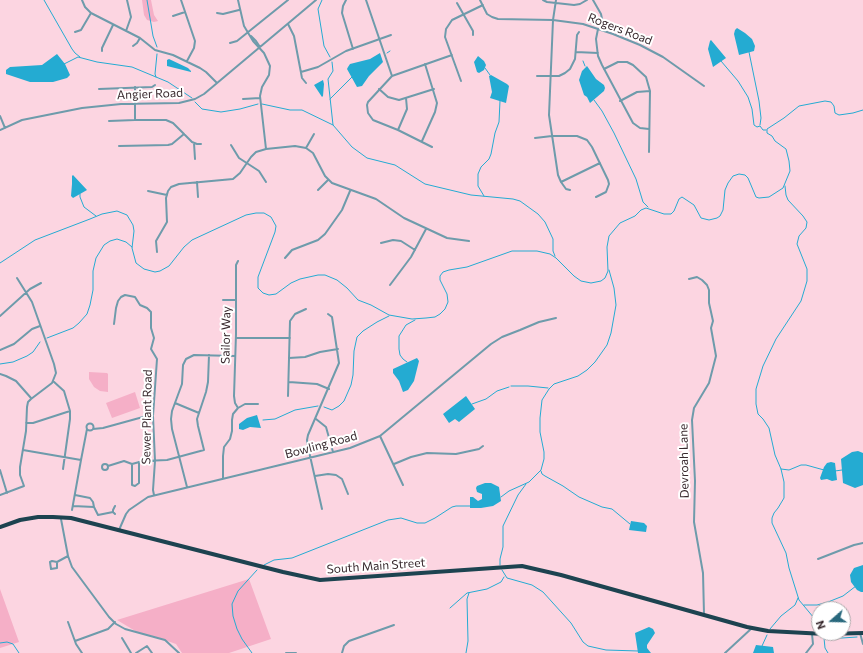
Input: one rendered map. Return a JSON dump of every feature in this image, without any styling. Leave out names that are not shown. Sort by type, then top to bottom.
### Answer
[{"type":"highway","name":"South Main Street","points":[[0,527],[20,520],[32,518],[47,516],[61,517],[320,580],[522,566],[561,574],[752,628],[781,632],[811,633]]},
{"type":"highway","name":"South Main Street","points":[[851,633],[862,633]]},
{"type":"street","points":[[82,0],[85,7],[91,13],[140,38],[155,50],[187,61],[206,72],[217,83]]},
{"type":"street","points":[[126,31],[131,17],[127,0]]},
{"type":"street","points":[[181,0],[195,41],[194,48],[187,61]]},
{"type":"street","points":[[238,0],[243,24],[267,58],[270,68],[269,75],[261,90],[260,98],[266,149]]},
{"type":"street","points":[[230,43],[236,42],[288,0]]},
{"type":"street","name":"Angier Road","points":[[0,130],[27,119],[67,111],[101,106],[173,104],[188,102],[201,96],[316,0]]},
{"type":"street","points":[[346,0],[342,13],[353,48]]},
{"type":"street","points":[[366,0],[392,76]]},
{"type":"street","name":"Rogers Road","points":[[480,0],[488,14],[498,19],[553,20],[583,24],[640,45],[663,57],[704,86]]},
{"type":"street","points":[[542,0],[577,5],[587,0]]},
{"type":"street","points":[[593,0],[601,14],[602,19]]},
{"type":"street","points":[[556,1],[553,20],[549,111],[558,173],[561,182],[566,189],[570,190]]},
{"type":"street","points":[[458,3],[473,35]]},
{"type":"street","points":[[461,81],[445,37],[446,30],[452,20],[483,5]]},
{"type":"street","points":[[217,13],[223,14],[239,10]]},
{"type":"street","points":[[173,16],[185,12]]},
{"type":"street","points":[[76,32],[81,30],[91,13]]},
{"type":"street","points":[[288,24],[295,40],[303,79],[306,82]]},
{"type":"street","points":[[102,51],[113,25]]},
{"type":"street","points":[[598,29],[596,37],[598,53],[604,69],[635,126],[649,130]]},
{"type":"street","points":[[537,76],[559,76],[568,71],[574,62],[577,35],[579,32]]},
{"type":"street","points":[[301,72],[318,67],[353,48],[392,35]]},
{"type":"street","points":[[133,46],[137,44],[140,38]]},
{"type":"street","points":[[576,52],[598,53]]},
{"type":"street","points":[[432,147],[398,130],[373,120],[367,110],[368,102],[392,76],[452,55]]},
{"type":"street","points":[[604,69],[618,62],[624,61],[630,63],[644,74],[649,83],[649,152]]},
{"type":"street","points":[[422,141],[437,107],[437,98],[425,64]]},
{"type":"street","points":[[99,89],[155,86]]},
{"type":"street","points":[[135,88],[135,120]]},
{"type":"street","points":[[379,89],[388,97],[393,99],[406,98],[434,88]]},
{"type":"street","points":[[620,100],[637,92],[650,91]]},
{"type":"street","points":[[243,99],[260,98]]},
{"type":"street","points":[[398,130],[407,109],[406,98]]},
{"type":"street","points":[[0,116],[4,128]]},
{"type":"street","points":[[109,121],[166,120],[173,123],[194,143],[201,144]]},
{"type":"street","points":[[119,146],[168,145],[184,134]]},
{"type":"street","points":[[306,148],[314,134]]},
{"type":"street","points":[[535,138],[577,136],[584,138],[590,143],[609,184],[606,192],[596,197]]},
{"type":"street","points":[[194,143],[195,159]]},
{"type":"street","points":[[231,144],[239,158],[259,171],[266,182]]},
{"type":"street","points":[[157,252],[156,241],[167,222],[166,202],[170,189],[179,184],[232,178],[240,174],[247,162],[256,152],[266,149],[295,146],[306,148],[315,156],[328,180],[337,185],[367,194],[404,218],[447,238],[469,241]]},
{"type":"street","points":[[561,182],[600,163]]},
{"type":"street","points":[[318,190],[328,180]]},
{"type":"street","points":[[197,182],[198,196]]},
{"type":"street","points":[[285,258],[292,250],[318,240],[325,234],[342,210],[350,190]]},
{"type":"street","points":[[148,191],[167,195]]},
{"type":"street","points":[[390,285],[412,257],[426,229]]},
{"type":"street","points":[[381,243],[393,240],[401,241],[415,250]]},
{"type":"street","name":"Sailor Way","points":[[238,262],[236,265],[236,338],[234,356],[234,396],[235,403],[238,408]]},
{"type":"street","name":"Devroah Lane","points":[[689,279],[697,277],[707,285],[709,290],[709,303],[713,321],[711,328],[716,356],[708,383],[694,408],[692,420],[695,481],[694,522],[703,573],[704,615]]},
{"type":"street","points":[[0,495],[24,486],[20,472],[28,402],[50,386],[56,374],[55,367],[34,306],[17,278]]},
{"type":"street","points":[[0,316],[26,292],[41,284]]},
{"type":"street","name":"Sewer Plant Road","points":[[114,324],[118,301],[125,295],[135,297],[140,305],[147,308],[151,312],[151,328],[154,338],[151,349],[157,359],[154,416],[154,495]]},
{"type":"street","points":[[223,300],[236,300]]},
{"type":"street","points":[[288,396],[290,325],[293,317],[300,311],[306,309]]},
{"type":"street","points":[[322,509],[310,458],[308,435],[339,363],[332,317],[328,314]]},
{"type":"street","name":"Bowling Road","points":[[119,530],[126,514],[130,510],[141,501],[154,495],[350,448],[380,436],[491,344],[502,337],[539,322],[556,318]]},
{"type":"street","points":[[0,350],[14,344],[32,329],[40,326]]},
{"type":"street","points":[[236,338],[290,338]]},
{"type":"street","points":[[289,358],[305,358],[320,352],[338,349]]},
{"type":"street","points":[[187,487],[171,420],[182,384],[183,365],[186,359],[194,354],[234,356]]},
{"type":"street","points":[[108,466],[124,461],[132,464],[167,460],[204,450],[197,418],[208,382],[209,355]]},
{"type":"street","points":[[0,374],[16,381],[32,399]]},
{"type":"street","points":[[53,381],[64,391],[70,411],[63,469]]},
{"type":"street","points":[[289,382],[317,384],[329,388]]},
{"type":"street","points":[[175,403],[199,413]]},
{"type":"street","points":[[223,478],[224,447],[230,439],[233,414],[238,408],[245,404],[258,404]]},
{"type":"street","points":[[26,423],[33,423],[70,411]]},
{"type":"street","points":[[87,429],[101,428],[143,417],[154,416]]},
{"type":"street","points":[[316,418],[326,427],[333,452]]},
{"type":"street","points":[[72,510],[88,424],[92,424],[92,428]]},
{"type":"street","points":[[85,437],[92,428]]},
{"type":"street","points":[[380,436],[403,485]]},
{"type":"street","points":[[394,464],[411,457],[427,453],[456,454],[479,449],[483,446]]},
{"type":"street","points":[[23,450],[81,460]]},
{"type":"street","points":[[132,464],[132,485],[135,486],[139,483],[139,462]]},
{"type":"street","points":[[0,470],[7,492]]},
{"type":"street","points":[[315,476],[328,474],[336,475],[342,479],[348,494]]},
{"type":"street","points":[[75,495],[90,498],[98,514],[114,513],[115,506]]},
{"type":"street","points":[[73,506],[94,507]]},
{"type":"street","points":[[61,517],[68,556],[76,573],[105,612],[115,622],[131,631],[165,640],[179,653]]},
{"type":"street","points":[[818,559],[848,547],[863,543]]},
{"type":"street","points":[[57,562],[57,568],[51,569],[50,562],[54,560],[57,562],[68,556]]},
{"type":"street","points":[[68,622],[75,641],[82,653]]},
{"type":"street","points":[[75,641],[108,629],[115,622]]},
{"type":"street","points":[[342,653],[344,646],[349,641],[394,626]]},
{"type":"street","points":[[725,653],[752,628]]},
{"type":"street","points":[[862,633],[863,644]]},
{"type":"street","points":[[122,638],[131,653]]},
{"type":"street","points":[[806,653],[813,644],[813,641]]},
{"type":"street","points":[[136,653],[147,646],[152,653]]},
{"type":"street","points":[[286,652],[296,653]]},
{"type":"shaded area","points":[[142,0],[151,0],[154,15],[158,21],[154,22],[147,20],[144,15]]},
{"type":"shaded area","points":[[89,372],[108,374],[108,392],[100,391],[94,387],[89,379]]},
{"type":"shaded area","points":[[135,392],[140,408],[112,418],[106,403]]},
{"type":"shaded area","points":[[249,579],[271,639],[229,653],[182,653],[176,644],[137,632],[117,620]]},
{"type":"shaded area","points":[[0,589],[19,642],[0,648]]},
{"type":"water","points":[[737,28],[752,39],[755,46],[754,51],[739,55],[734,34]]},
{"type":"water","points":[[711,40],[726,58],[713,67],[708,49]]},
{"type":"water","points":[[380,53],[383,62],[369,76],[362,86],[357,87],[347,69],[350,64],[370,59]]},
{"type":"water","points":[[57,54],[65,64],[70,75],[67,78],[53,82],[30,82],[6,74],[6,70],[10,67],[42,65]]},
{"type":"water","points":[[478,56],[486,65],[484,70],[479,73],[477,72],[474,62]]},
{"type":"water","points":[[169,59],[188,68],[191,72],[167,66],[167,60]]},
{"type":"water","points":[[587,66],[596,79],[604,85],[605,88],[604,91],[590,103],[584,95],[579,80],[582,71]]},
{"type":"water","points":[[491,75],[509,86],[506,103],[490,98],[492,92],[489,76]]},
{"type":"water","points":[[323,80],[324,84],[322,97],[314,85]]},
{"type":"water","points":[[73,175],[87,190],[73,198],[71,196]]},
{"type":"water","points":[[417,358],[419,361],[414,381],[408,390],[403,392],[399,381],[393,373],[393,369]]},
{"type":"water","points":[[466,396],[475,409],[459,422],[455,419],[449,423],[443,414]]},
{"type":"water","points":[[257,415],[261,428],[250,427],[243,430],[239,429],[239,424],[247,418]]},
{"type":"water","points":[[858,451],[863,453],[863,485],[855,488],[843,483],[841,459],[852,452]]},
{"type":"water","points":[[827,463],[835,463],[837,480],[821,480],[820,478],[824,467]]},
{"type":"water","points":[[485,483],[491,483],[499,487],[501,501],[493,506],[470,508],[470,497],[473,497],[478,501],[482,499],[482,494],[477,492],[476,488],[477,486]]},
{"type":"water","points":[[631,521],[644,523],[647,526],[646,532],[629,530]]},
{"type":"water","points":[[863,565],[863,592],[861,592],[857,590],[851,582],[850,575],[854,568]]},
{"type":"water","points":[[649,627],[653,629],[655,633],[647,645],[647,648],[651,653],[638,653],[635,633]]},
{"type":"water","points":[[756,645],[773,647],[774,653],[753,653]]},
{"type":"waterway","points":[[44,0],[72,49],[80,57]]},
{"type":"waterway","points":[[147,0],[153,36],[157,47]]},
{"type":"waterway","points":[[322,0],[318,9],[324,46],[330,57]]},
{"type":"waterway","points":[[749,52],[759,101],[761,118],[760,125]]},
{"type":"waterway","points":[[156,77],[157,54]]},
{"type":"waterway","points":[[64,64],[78,57],[97,62],[132,67],[168,82],[192,98]]},
{"type":"waterway","points":[[583,61],[585,66]]},
{"type":"waterway","points":[[721,61],[738,81],[748,97],[752,109],[754,125],[757,127],[760,126],[763,130],[766,130]]},
{"type":"waterway","points":[[332,62],[333,71],[328,79],[333,125],[352,147],[367,158],[395,165],[425,184],[471,195],[520,201],[538,214],[545,222],[553,239],[553,251],[555,256]]},
{"type":"waterway","points":[[485,68],[490,75]]},
{"type":"waterway","points":[[330,99],[352,77]]},
{"type":"waterway","points":[[594,100],[614,133],[636,179],[643,202],[648,207]]},
{"type":"waterway","points":[[484,196],[478,186],[478,174],[481,167],[489,159],[491,154],[495,133],[499,122],[500,101]]},
{"type":"waterway","points":[[0,263],[35,240],[102,214],[117,211],[127,215],[133,225],[134,231],[132,248],[136,263],[144,269],[155,272],[169,266],[184,247],[192,240],[246,215],[264,213],[271,217],[276,226],[258,277],[258,288],[263,293],[269,295],[276,294],[291,283],[300,279],[325,275],[337,280],[358,300],[389,315],[412,319],[435,317],[445,309],[448,302],[447,294],[440,280],[440,276],[443,272],[467,267],[512,251],[537,251],[550,254],[581,281],[591,283],[601,281],[605,278],[608,271],[607,247],[609,236],[620,223],[635,216],[641,210],[646,208],[664,214],[671,214],[674,211],[679,199],[682,197],[694,205],[701,218],[709,220],[717,218],[723,210],[725,190],[728,183],[733,176],[739,174],[745,175],[748,178],[756,197],[759,198],[769,197],[783,188],[790,171],[786,149],[767,133],[767,129],[799,106],[825,101],[831,102],[834,106],[835,113],[839,115],[863,110]]},
{"type":"waterway","points":[[195,102],[202,109],[221,112],[258,104]]},
{"type":"waterway","points":[[262,104],[290,110],[302,110],[333,125]]},
{"type":"waterway","points":[[785,186],[788,200],[807,222],[806,228],[799,236],[797,244],[807,269],[807,281],[801,301],[776,339],[763,366],[756,389],[756,404],[758,414],[769,428],[775,455],[781,469],[784,482],[784,498],[774,513],[772,523],[786,553],[799,600],[811,614]]},
{"type":"waterway","points":[[80,194],[84,207],[96,216]]},
{"type":"waterway","points":[[47,338],[73,328],[87,314],[93,290],[93,271],[96,258],[104,245],[117,239],[126,242],[132,247]]},
{"type":"waterway","points":[[501,497],[509,491],[529,482],[541,470],[544,452],[540,432],[540,418],[542,400],[549,389],[554,384],[578,376],[587,370],[595,362],[607,345],[611,333],[616,305],[614,288],[609,270]]},
{"type":"waterway","points":[[324,407],[332,410],[344,401],[351,385],[354,351],[357,337],[363,331],[389,316]]},
{"type":"waterway","points":[[407,362],[400,355],[399,336],[406,325],[415,320]]},
{"type":"waterway","points":[[0,364],[13,362],[27,356],[33,352],[40,342]]},
{"type":"waterway","points":[[511,386],[548,388]]},
{"type":"waterway","points":[[472,404],[486,399],[497,391],[509,387]]},
{"type":"waterway","points":[[263,420],[275,419],[295,410],[318,406]]},
{"type":"waterway","points":[[781,469],[789,470],[801,465],[806,465],[824,470]]},
{"type":"waterway","points":[[835,471],[842,470]]},
{"type":"waterway","points":[[541,471],[542,474],[579,497],[602,507],[612,509],[630,524]]},
{"type":"waterway","points":[[500,565],[503,547],[503,526],[518,495],[526,484]]},
{"type":"waterway","points":[[264,565],[274,560],[292,558],[388,520],[401,518],[417,523],[425,523],[452,507],[470,506]]},
{"type":"waterway","points":[[252,653],[237,629],[233,616],[232,604],[238,591],[257,570]]},
{"type":"waterway","points":[[502,570],[507,578],[532,585],[543,592],[571,623],[583,642],[588,646],[606,650],[638,651]]},
{"type":"waterway","points":[[450,608],[467,593],[487,589],[501,582],[504,577]]},
{"type":"waterway","points":[[804,605],[817,605],[828,602],[843,596],[856,586]]},
{"type":"waterway","points":[[466,653],[468,641],[467,599],[469,593]]},
{"type":"waterway","points":[[770,629],[781,616],[795,605],[798,598]]},
{"type":"waterway","points":[[762,646],[767,635]]},
{"type":"waterway","points":[[851,637],[857,637]]},
{"type":"waterway","points":[[824,641],[825,648],[828,653]]},
{"type":"waterway","points":[[0,643],[7,642],[13,644],[19,653]]}]
